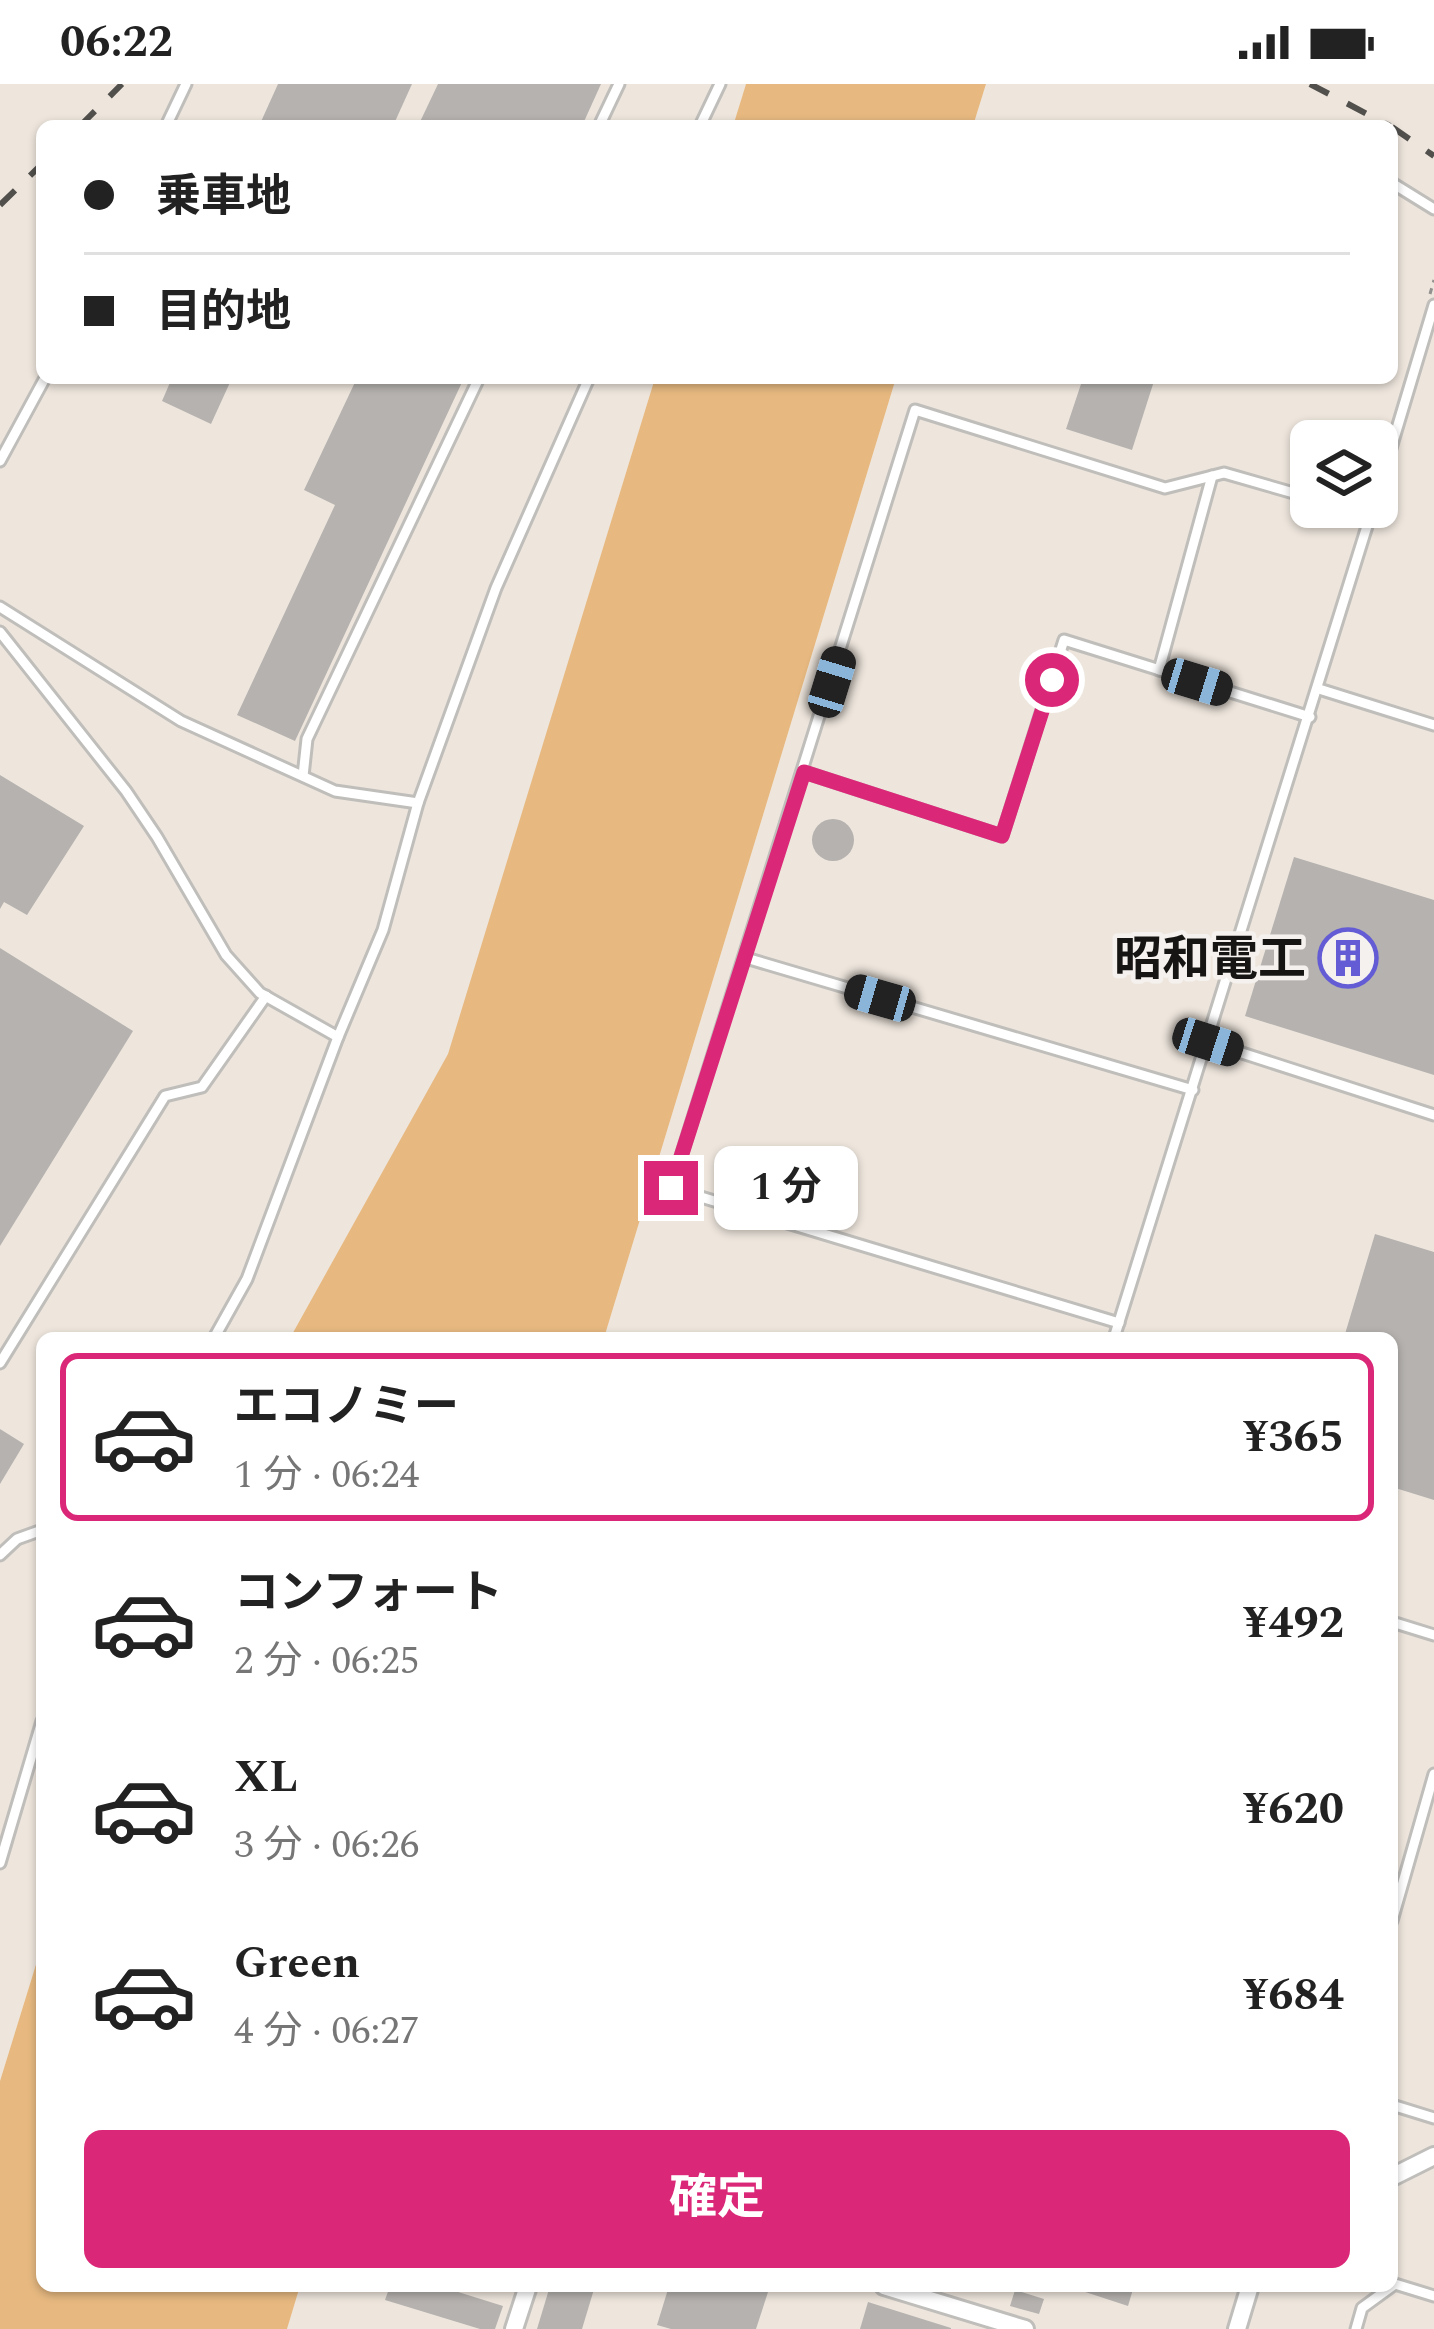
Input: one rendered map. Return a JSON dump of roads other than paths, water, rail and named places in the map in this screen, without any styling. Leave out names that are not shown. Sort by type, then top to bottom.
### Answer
[{"type":"street","points":[[1398,2174],[1434,2156]]},
{"type":"street","points":[[514,2329],[526,2292]]},
{"type":"street","points":[[899,2292],[970,2321],[1025,2329]]},
{"type":"street","points":[[1237,2329],[1248,2292]]},
{"type":"lane","points":[[169,120],[186,84]]},
{"type":"lane","points":[[602,120],[619,84]]},
{"type":"lane","points":[[703,120],[720,84]]},
{"type":"lane","points":[[1398,187],[1434,209]]},
{"type":"lane","points":[[1398,425],[1434,305]]},
{"type":"lane","points":[[0,461],[42,384]]},
{"type":"lane","points":[[303,776],[307,739],[476,384]]},
{"type":"lane","points":[[217,1332],[247,1280],[383,931],[418,802],[496,588],[586,384]]},
{"type":"lane","points":[[1119,1323],[671,1188],[915,410],[1165,488],[1224,473],[1290,492]]},
{"type":"lane","points":[[1159,670],[1212,476]]},
{"type":"lane","points":[[1116,1332],[1367,528]]},
{"type":"lane","points":[[0,608],[181,721],[335,791],[418,802]]},
{"type":"lane","points":[[0,632],[158,837],[226,956],[266,996],[338,1037]]},
{"type":"lane","points":[[804,772],[1002,836],[1064,640],[1310,717]]},
{"type":"lane","points":[[1319,688],[1434,725]]},
{"type":"lane","points":[[746,958],[1193,1090]]},
{"type":"lane","points":[[0,1363],[165,1096],[202,1087],[266,996]]},
{"type":"lane","points":[[1208,1042],[1434,1115]]},
{"type":"lane","points":[[0,1556],[17,1539],[36,1531]]},
{"type":"lane","points":[[1398,1624],[1434,1635]]},
{"type":"lane","points":[[0,1863],[36,1741]]},
{"type":"lane","points":[[1398,1903],[1429,1810],[1434,1774]]},
{"type":"lane","points":[[1398,2107],[1434,2118]]},
{"type":"lane","points":[[1398,2285],[1434,2296]]},
{"type":"lane","points":[[1356,2329],[1362,2308],[1384,2292]]},
{"type":"railway","points":[[86,120],[122,84]]},
{"type":"railway","points":[[1310,84],[1379,120]]},
{"type":"railway","points":[[1398,131],[1434,156]]},
{"type":"railway","points":[[0,205],[36,170]]},
{"type":"place","name":"昭和電工","points":[[1348,958]]}]
